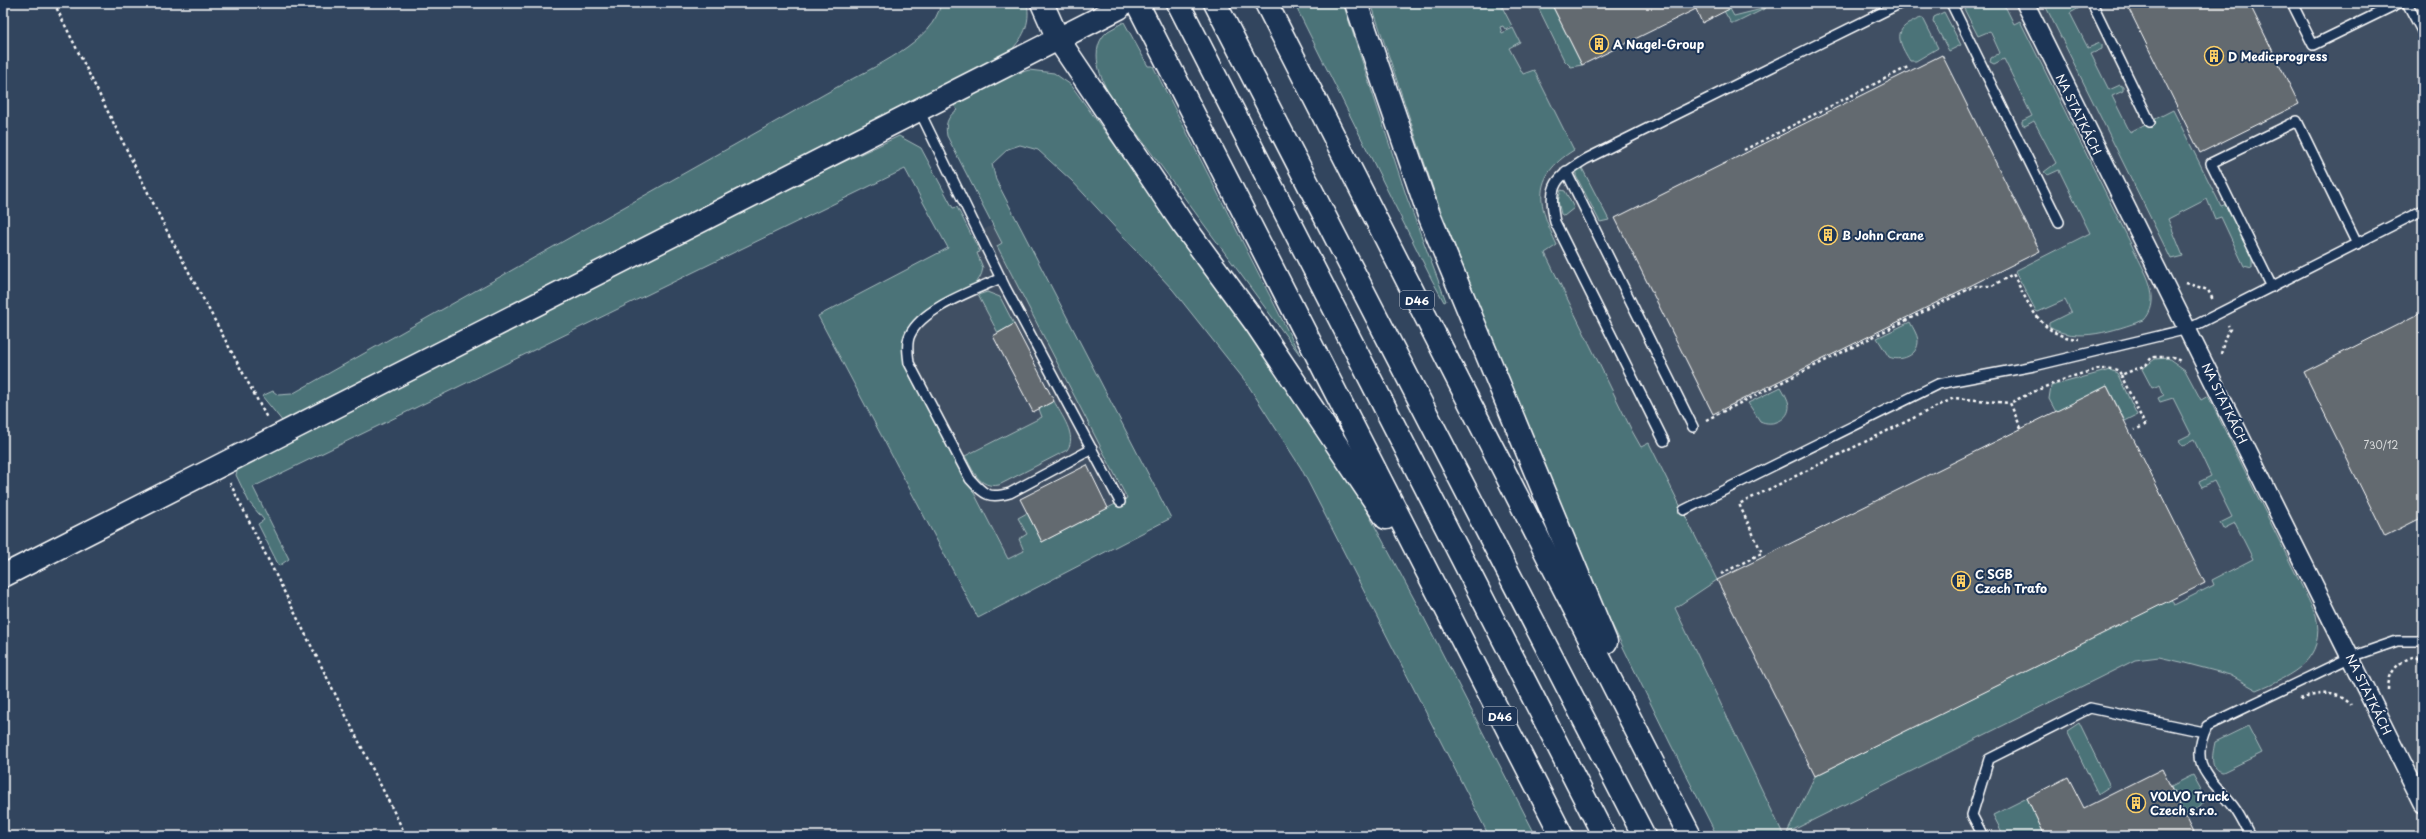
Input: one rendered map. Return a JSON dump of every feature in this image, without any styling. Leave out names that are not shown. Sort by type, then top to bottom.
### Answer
[{"type":"main road","points":[[1042,3],[1058,39],[1182,223],[1254,321],[1439,595]]},
{"type":"main road","points":[[1178,3],[1604,836]]},
{"type":"main road","points":[[1215,3],[1644,836]]},
{"type":"main road","name":"D46","points":[[1266,3],[1690,836]]},
{"type":"main road","points":[[1356,3],[1429,215],[1668,793]]},
{"type":"main road","points":[[3,576],[221,465],[278,438],[1058,39],[1128,5]]},
{"type":"main road","name":"D46","points":[[1128,5],[1163,56],[1562,836]]},
{"type":"street","name":"NA STATKÁCH","points":[[2025,3],[2423,804]]},
{"type":"lane","points":[[1664,441],[1555,222],[1552,204],[1553,190],[1560,175],[1586,159],[1901,3]]},
{"type":"lane","points":[[1951,3],[2059,222]]},
{"type":"lane","points":[[2092,3],[2150,122]]},
{"type":"lane","points":[[2292,3],[2313,45],[2399,3]]},
{"type":"lane","points":[[2407,3],[2423,33]]},
{"type":"lane","points":[[919,110],[1001,278],[1120,502]]},
{"type":"lane","points":[[2272,287],[2211,163],[2297,121],[2357,244]]},
{"type":"lane","points":[[1566,171],[1693,427]]},
{"type":"lane","points":[[1684,510],[1938,384],[2034,366],[2188,329],[2423,210]]},
{"type":"lane","points":[[1001,278],[938,308],[918,322],[910,336],[908,348],[909,363],[967,472],[983,493],[997,496],[1010,493],[1092,449]]},
{"type":"lane","points":[[2250,836],[2234,807],[2205,774],[2198,747],[2207,726],[2351,657],[2397,641],[2423,641]]},
{"type":"lane","points":[[1983,836],[1972,814],[1989,759],[2090,708],[2204,732]]},
{"type":"path","points":[[54,3],[168,233],[278,438]]},
{"type":"path","points":[[1744,150],[1910,66]]},
{"type":"path","points":[[1693,427],[1975,286],[1992,286],[2013,274],[2037,319],[2044,326],[2059,336],[2081,339]]},
{"type":"path","points":[[2121,375],[2146,365],[2151,358]]},
{"type":"path","points":[[1721,574],[1762,553],[1739,504],[1954,398],[2010,403],[2056,381],[2110,368],[2119,371],[2145,426],[2135,430]]},
{"type":"path","points":[[2010,403],[2021,428]]},
{"type":"path","points":[[221,465],[406,836]]},
{"type":"path","points":[[2296,701],[2313,694],[2331,694],[2350,703],[2360,718],[2391,707],[2388,684],[2391,673],[2397,665],[2405,659],[2415,656],[2423,662]]},
{"type":"shaded area","points":[[1453,3],[2423,3],[2423,836],[1784,836],[1636,525]]},
{"type":"shaded area","points":[[1014,214],[1171,518],[978,618],[818,316]]},
{"type":"green space","points":[[941,3],[1027,3],[1028,18],[1025,31],[1022,37],[1008,53],[283,422],[262,396],[273,391],[278,395],[292,394],[883,62],[914,42],[927,30],[936,17]]},
{"type":"green space","points":[[1294,3],[1343,3],[1407,198],[1446,301],[1444,302],[1432,280]]},
{"type":"green space","points":[[1371,3],[1500,3],[1512,26],[1505,29],[1503,26],[1500,27],[1502,33],[1513,28],[1520,42],[1509,48],[1523,74],[1534,70],[1574,150],[1560,160],[1550,171],[1544,181],[1542,204],[1550,231],[1557,245],[1545,253],[1632,431],[1641,447],[1649,443],[1717,580],[1675,608],[1784,836],[1717,836],[1670,743],[1578,555],[1439,206]]},
{"type":"green space","points":[[1536,3],[1551,3],[1582,65],[1571,67],[1564,60]]},
{"type":"green space","points":[[1961,3],[2000,3],[2006,8],[2014,24],[2020,21],[2146,274],[2152,292],[2152,304],[2148,315],[2144,320],[2121,328],[2096,334],[2072,334],[2060,332],[2049,327],[2049,323],[2071,312],[2065,300],[2038,312],[2036,311],[2015,271],[2090,233],[2059,170],[2048,175],[2044,172],[2056,163],[2034,121],[2025,126],[2022,124],[2022,121],[2032,116],[2004,59],[1994,64],[1990,62],[1991,58],[2000,53],[1990,31],[1978,36]]},
{"type":"green space","points":[[2044,3],[2082,3],[2083,6],[2070,13],[2088,48],[2100,43],[2102,45],[2102,49],[2091,54],[2109,90],[2120,85],[2123,87],[2123,91],[2112,96],[2130,132],[2173,110],[2221,206],[2227,204],[2252,257],[2252,268],[2244,266],[2221,217],[2215,219],[2207,199],[2168,219],[2183,256],[2171,259]]},
{"type":"green space","points":[[1766,8],[1736,23],[1731,23],[1724,11],[1730,9],[1734,16]]},
{"type":"green space","points":[[1944,12],[1961,45],[1949,51],[1933,21],[1934,17]]},
{"type":"green space","points":[[1923,18],[1938,48],[1916,61],[1910,61],[1900,41],[1901,32],[1908,24],[1917,19]]},
{"type":"green space","points":[[1124,22],[1148,66],[1153,66],[1300,355],[1111,98],[1100,73],[1097,55],[1098,46],[1108,31]]},
{"type":"green space","points":[[1029,70],[1054,73],[1071,85],[1232,306],[1349,478],[1420,610],[1536,836],[1489,836],[1301,468],[1246,382],[1173,290],[1072,181],[1038,150],[1020,145],[1008,149],[992,164],[996,180],[1171,518],[978,618],[818,316],[948,248],[905,169],[253,487],[289,559],[279,566],[258,524],[264,520],[249,502],[236,475],[238,468],[820,173],[899,136],[921,148],[953,208],[957,207],[980,252],[977,253],[983,268],[979,279],[972,287],[963,293],[920,314],[912,322],[904,342],[956,458],[1008,559],[1024,551],[1019,539],[1027,534],[1018,518],[1027,513],[1042,542],[1127,498],[997,246],[1002,243],[947,136],[946,128],[949,118],[957,110],[954,105],[1006,77]]},
{"type":"green space","points":[[1582,168],[1609,220],[1600,222],[1576,176],[1576,171]]},
{"type":"green space","points":[[1561,190],[1565,191],[1574,208],[1564,216],[1561,214],[1558,201]]},
{"type":"green space","points":[[987,292],[1000,297],[1014,324],[998,333],[978,295]]},
{"type":"green space","points":[[1910,322],[1918,340],[1915,350],[1912,354],[1903,358],[1898,359],[1889,357],[1877,338]]},
{"type":"green space","points":[[2168,358],[2185,370],[2201,400],[2208,396],[2316,615],[2318,631],[2316,644],[2311,655],[2304,664],[2294,672],[2257,690],[2230,675],[2181,662],[2159,657],[2135,660],[1787,833],[1815,776],[2171,599],[2174,605],[2214,585],[2212,580],[2253,559],[2235,523],[2223,529],[2220,523],[2232,517],[2214,481],[2202,487],[2199,482],[2211,476],[2194,440],[2182,446],[2179,440],[2191,434],[2173,398],[2160,402],[2158,398],[2164,395],[2160,385],[2152,388],[2142,369],[2155,359]]},
{"type":"green space","points":[[2110,370],[2117,373],[2137,415],[2125,421],[2107,386],[2056,412],[2049,399],[2051,386]]},
{"type":"green space","points":[[1781,387],[1789,405],[1787,415],[1775,423],[1765,423],[1760,421],[1748,403]]},
{"type":"green space","points":[[1054,401],[1070,432],[1070,444],[1067,450],[999,485],[986,484],[982,481],[974,472],[965,456],[1042,417],[1039,409]]},
{"type":"green space","points":[[2079,723],[2110,786],[2098,794],[2067,731]]},
{"type":"green space","points":[[2248,726],[2262,753],[2223,772],[2218,771],[2213,765],[2213,751],[2215,742]]},
{"type":"green space","points":[[2193,775],[2204,795],[2204,801],[2199,807],[2185,815],[2171,786]]},
{"type":"green space","points":[[2027,798],[2045,836],[2004,836],[1993,815]]},
{"type":"building","name":"A Nagel-Group","points":[[1551,3],[1741,3],[1702,23],[1696,9],[1582,65]]},
{"type":"building","name":"D Medicprogress","points":[[2126,3],[2249,3],[2299,104],[2200,153]]},
{"type":"building","name":"B John Crane","points":[[1942,55],[2040,251],[1713,414],[1615,218]]},
{"type":"building","points":[[2423,312],[2423,517],[2385,536],[2304,372]]},
{"type":"building","points":[[1014,324],[1054,401],[1033,412],[993,336]]},
{"type":"building","name":"C SGB Czech Trafo","points":[[2107,386],[2205,583],[1815,776],[1717,580]]},
{"type":"building","points":[[1087,465],[1108,508],[1042,542],[1020,499]]},
{"type":"building","name":"VOLVO Truck Czech s.r.o.","points":[[2162,769],[2195,836],[2045,836],[2027,798],[2068,777],[2084,808]]},
{"type":"place","name":"A Nagel-Group","points":[[1599,44]]},
{"type":"place","name":"D Medicprogress","points":[[2214,56]]},
{"type":"place","name":"B John Crane","points":[[1828,235]]},
{"type":"place","name":"C SGB Czech Trafo","points":[[1961,581]]},
{"type":"place","name":"VOLVO Truck Czech s.r.o.","points":[[2136,803]]}]
